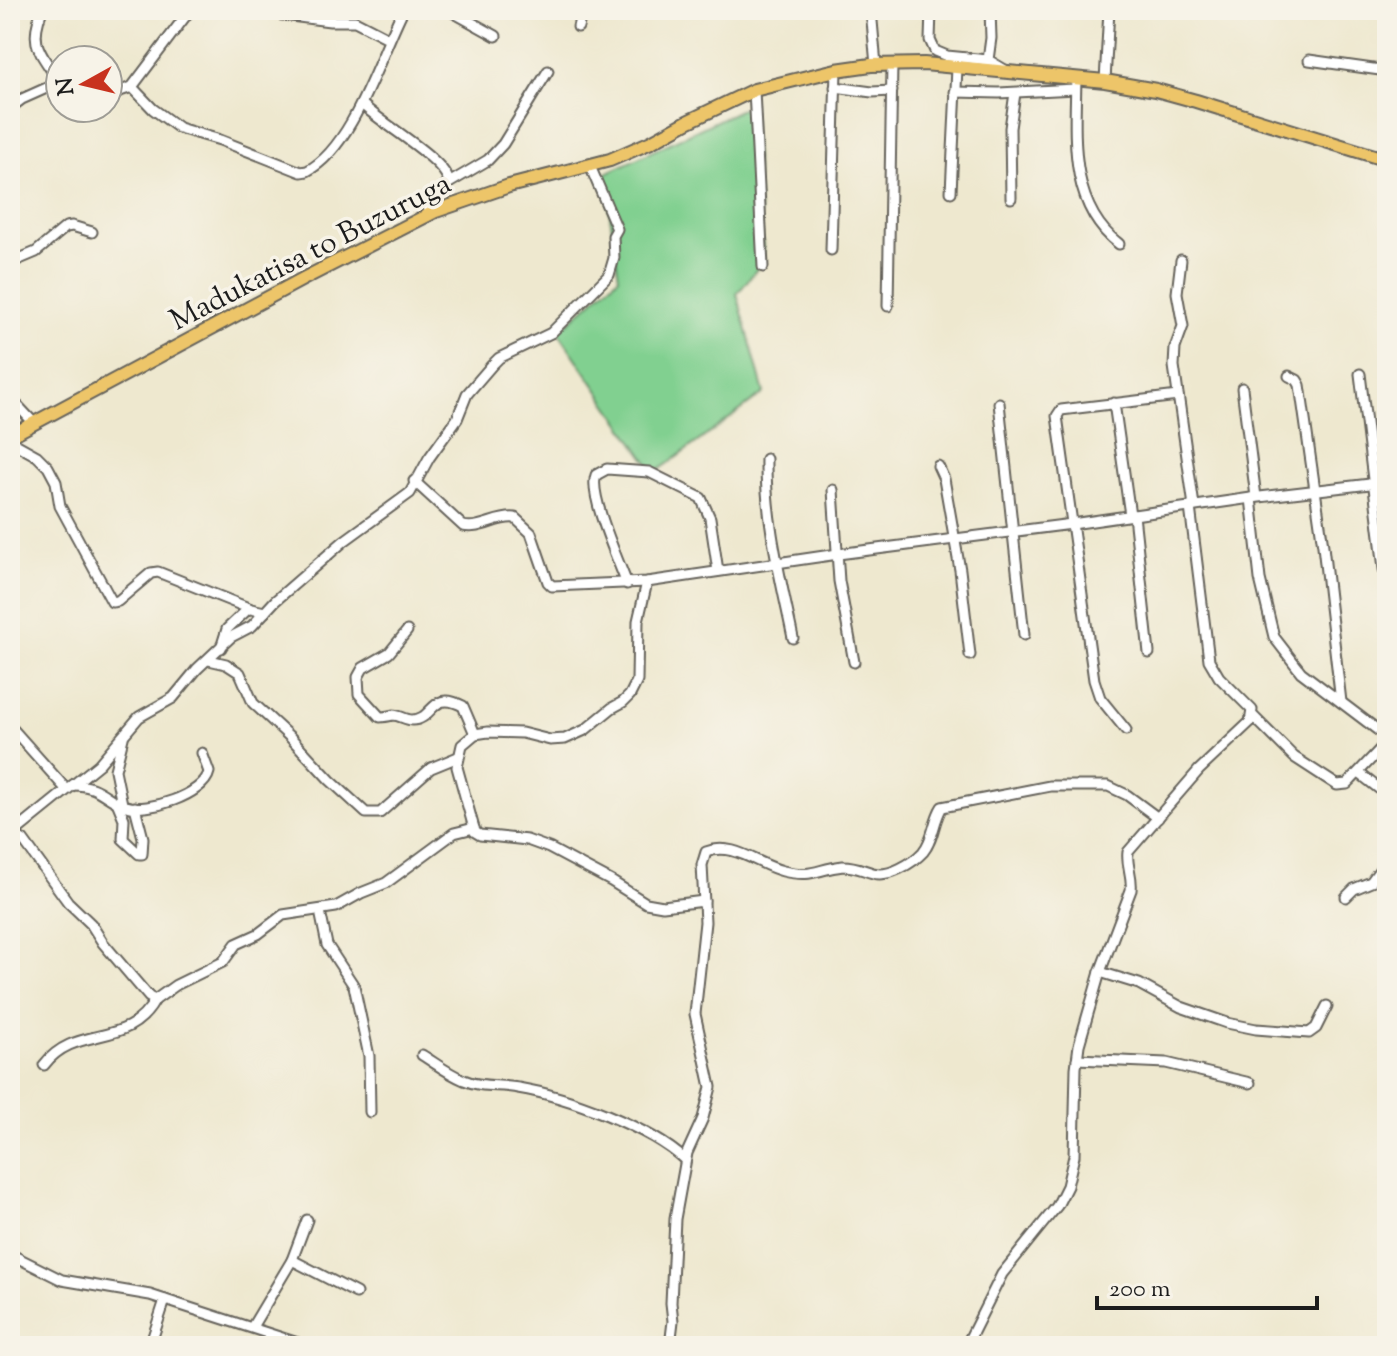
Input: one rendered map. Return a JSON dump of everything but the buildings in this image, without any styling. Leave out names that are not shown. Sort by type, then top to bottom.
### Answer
[{"type":"main road","name":"Madukatisa to Buzuruga","points":[[10,439],[34,423],[303,279],[428,216],[509,186],[590,166],[651,142],[754,90],[836,70],[892,64],[1005,70],[1076,83],[1105,81],[1196,101],[1387,160]]},
{"type":"street","points":[[42,10],[35,27],[36,46],[44,58]]},
{"type":"street","points":[[124,90],[132,87],[190,10]]},
{"type":"street","points":[[243,10],[330,21],[355,21],[388,38]]},
{"type":"street","points":[[132,87],[153,109],[179,128],[220,140],[301,172],[313,169],[339,142],[362,104],[388,38],[403,10]]},
{"type":"street","points":[[449,10],[463,14],[496,36]]},
{"type":"street","points":[[578,27],[582,10]]},
{"type":"street","points":[[871,10],[876,65]]},
{"type":"street","points":[[931,10],[930,40],[935,51],[947,56],[988,60],[1005,70]]},
{"type":"street","points":[[988,60],[990,10]]},
{"type":"street","points":[[1105,81],[1109,10]]},
{"type":"street","points":[[1206,10],[1226,10]]},
{"type":"street","points":[[1309,60],[1387,71]]},
{"type":"street","points":[[888,306],[892,64]]},
{"type":"street","points":[[951,192],[957,68]]},
{"type":"street","points":[[831,250],[836,70]]},
{"type":"street","points":[[428,216],[429,201],[449,183],[488,160],[503,144],[548,71]]},
{"type":"street","points":[[955,92],[1015,93],[1076,83],[1076,161],[1083,190],[1095,220],[1119,244]]},
{"type":"street","points":[[835,87],[892,91]]},
{"type":"street","points":[[10,108],[44,89]]},
{"type":"street","points":[[754,90],[763,267]]},
{"type":"street","points":[[1011,198],[1010,128],[1015,93]]},
{"type":"street","points":[[362,104],[375,117],[428,154],[446,172],[449,183]]},
{"type":"street","points":[[155,1000],[149,997],[103,943],[91,924],[68,902],[23,840],[12,835],[99,764],[150,709],[173,698],[197,669],[231,637],[252,626],[344,541],[410,493],[414,481],[448,436],[467,394],[492,365],[499,358],[551,333],[609,275],[614,264],[613,236],[617,228],[590,166]]},
{"type":"street","points":[[10,263],[41,248],[66,227],[92,232]]},
{"type":"street","points":[[1181,260],[1177,293],[1183,326],[1174,355],[1209,660],[1214,670],[1252,710],[1253,716],[1294,757],[1332,784],[1341,786],[1359,773],[1387,739],[1301,672],[1274,637],[1260,579],[1242,388]]},
{"type":"street","points":[[1360,374],[1387,593]]},
{"type":"street","points":[[1289,376],[1300,385],[1341,702]]},
{"type":"street","points":[[1126,730],[1100,698],[1094,680],[1057,416],[1061,410],[1178,396]]},
{"type":"street","points":[[10,402],[34,423]]},
{"type":"street","points":[[999,403],[1024,635]]},
{"type":"street","points":[[1114,403],[1149,653]]},
{"type":"street","points":[[10,439],[34,453],[48,467],[56,482],[60,506],[110,602],[116,602],[151,573],[158,572],[265,612]]},
{"type":"street","points":[[766,459],[778,564],[793,638]]},
{"type":"street","points":[[938,466],[944,479],[970,655]]},
{"type":"street","points":[[627,584],[609,538],[593,481],[596,475],[607,469],[649,472],[701,498],[710,518],[718,571]]},
{"type":"street","points":[[414,481],[463,526],[470,528],[503,518],[515,518],[531,533],[552,586],[647,582],[1253,497],[1387,482]]},
{"type":"street","points":[[833,490],[839,581],[854,662]]},
{"type":"street","points":[[647,582],[638,621],[637,681],[630,695],[579,734],[565,739],[550,740],[498,731],[475,734],[462,745],[458,757],[459,775],[474,828],[480,835],[527,840],[549,848],[646,903],[663,906],[704,901]]},
{"type":"street","points":[[221,648],[227,629],[249,608]]},
{"type":"street","points":[[407,631],[389,653],[363,668],[358,677],[359,694],[382,717],[395,715],[413,720],[442,700],[455,702],[463,706],[475,734]]},
{"type":"street","points":[[209,660],[236,669],[253,703],[366,813],[380,813],[431,768],[458,757]]},
{"type":"street","points":[[966,1346],[1002,1274],[1057,1206],[1067,1186],[1074,1156],[1077,1059],[1100,972],[1131,890],[1133,879],[1128,852],[1199,770],[1253,716]]},
{"type":"street","points":[[10,726],[70,787],[100,790],[120,803],[135,807],[188,794],[203,784],[209,772],[202,753]]},
{"type":"street","points":[[124,734],[115,770],[124,819],[123,839],[139,854],[144,852],[143,838],[135,807]]},
{"type":"street","points":[[1359,773],[1387,795]]},
{"type":"street","points":[[670,1346],[673,1238],[685,1160],[703,1118],[711,1087],[695,1014],[702,959],[704,855],[709,850],[736,852],[777,870],[803,875],[854,866],[881,875],[902,866],[925,850],[942,807],[1050,786],[1108,786],[1127,795],[1158,818]]},
{"type":"street","points":[[44,1065],[61,1047],[115,1033],[135,1024],[150,1010],[155,1000],[176,985],[223,962],[233,946],[258,934],[283,915],[336,907],[386,883],[448,836],[474,828]]},
{"type":"street","points":[[1346,897],[1354,889],[1371,882],[1387,860]]},
{"type":"street","points":[[320,911],[327,945],[354,986],[369,1056],[370,1112]]},
{"type":"street","points":[[1100,972],[1149,989],[1181,1007],[1227,1023],[1256,1029],[1309,1033],[1316,1028],[1327,1006]]},
{"type":"street","points":[[422,1055],[464,1080],[479,1085],[526,1089],[588,1109],[666,1143],[685,1160]]},
{"type":"street","points":[[1077,1059],[1166,1063],[1250,1083]]},
{"type":"street","points":[[252,1327],[292,1260],[307,1220]]},
{"type":"street","points":[[10,1254],[62,1280],[165,1300],[307,1346]]},
{"type":"street","points":[[292,1260],[356,1293]]},
{"type":"street","points":[[150,1346],[165,1300]]},
{"type":"green space","points":[[750,105],[764,260],[737,294],[764,393],[655,473],[558,332],[619,277],[604,174]]}]
